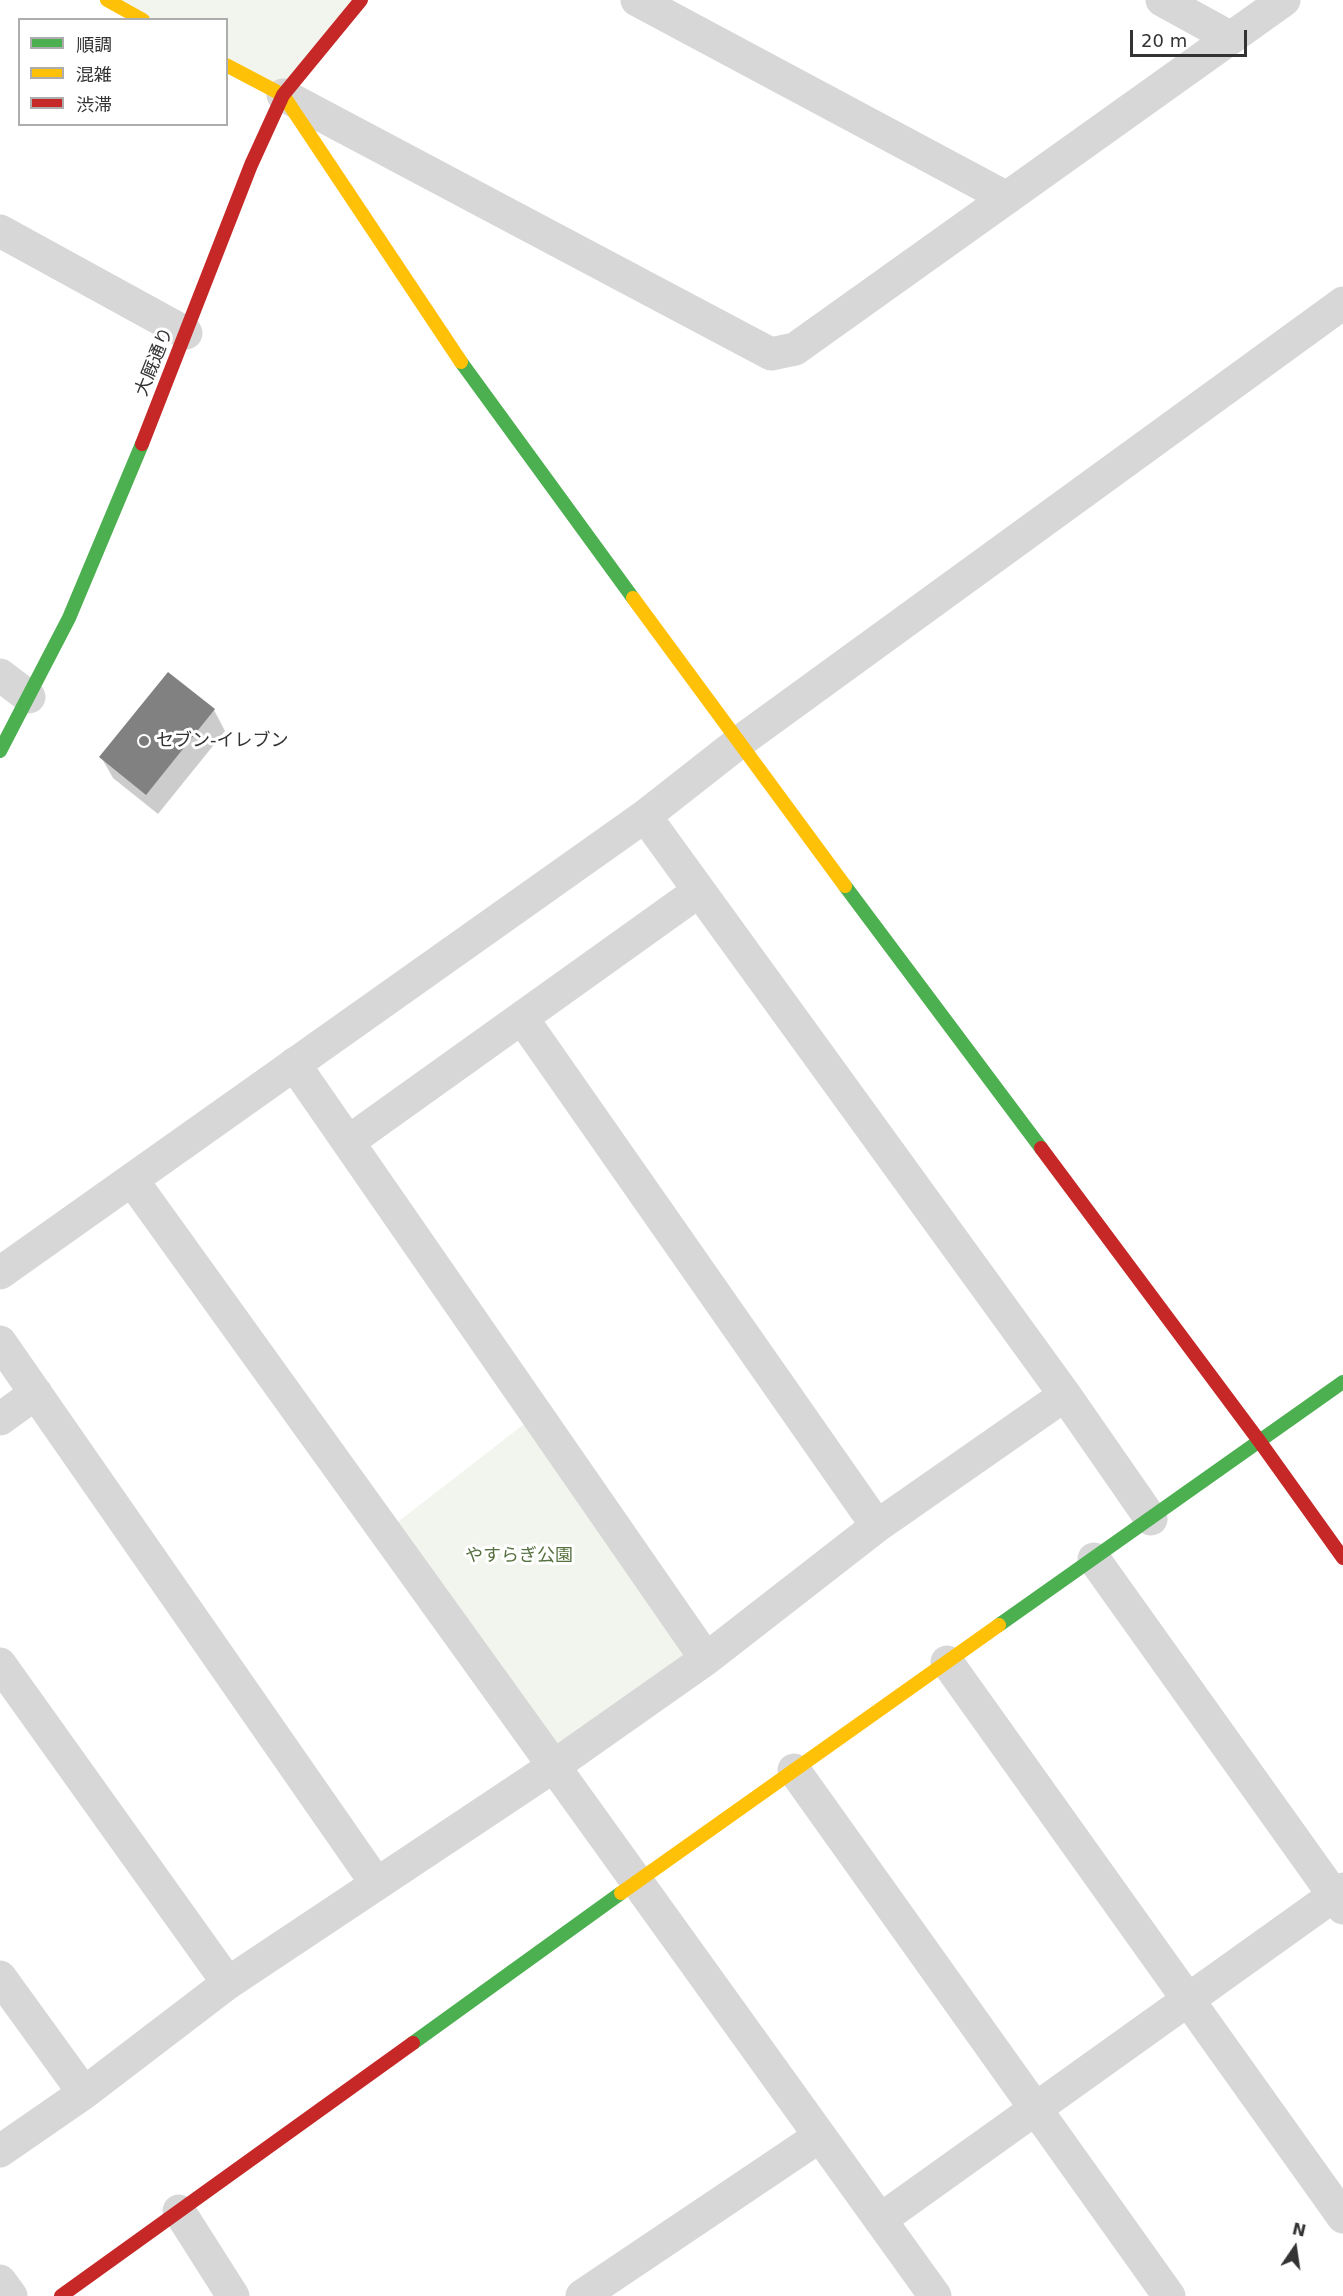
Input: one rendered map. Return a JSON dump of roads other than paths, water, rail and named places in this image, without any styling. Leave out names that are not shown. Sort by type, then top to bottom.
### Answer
[{"type":"street","points":[[107,0],[139,18]]},
{"type":"street","name":"大厩通り","points":[[0,751],[69,618],[99,550],[251,165],[283,96],[361,0]]},
{"type":"street","points":[[637,0],[1007,198]]},
{"type":"street","points":[[1162,0],[1231,38]]},
{"type":"street","points":[[228,66],[771,354],[795,349],[1284,0]]},
{"type":"street","points":[[283,96],[458,358],[738,743],[1260,1442],[1343,1558]]},
{"type":"street","points":[[0,231],[186,333]]},
{"type":"street","points":[[0,1273],[645,816],[738,743],[1343,303]]},
{"type":"street","points":[[0,675],[29,698]]},
{"type":"street","points":[[645,816],[1065,1395],[1151,1519]]},
{"type":"street","points":[[348,1142],[699,891]]},
{"type":"street","points":[[522,1018],[877,1526]]},
{"type":"street","points":[[294,1064],[706,1659]]},
{"type":"street","points":[[132,1180],[935,2296]]},
{"type":"street","points":[[0,1342],[376,1882]]},
{"type":"street","points":[[61,2296],[636,1882],[1343,1382]]},
{"type":"street","points":[[0,1419],[36,1393]]},
{"type":"street","points":[[0,2151],[84,2093],[228,1983],[376,1882],[554,1767],[706,1659],[877,1526],[1065,1395]]},
{"type":"street","points":[[880,2220],[1188,2000],[1340,1898],[1094,1559]]},
{"type":"street","points":[[947,1662],[1343,2217]]},
{"type":"street","points":[[0,1664],[228,1983]]},
{"type":"street","points":[[794,1770],[1169,2296]]},
{"type":"street","points":[[0,1977],[84,2093]]},
{"type":"street","points":[[582,2296],[820,2136]]},
{"type":"street","points":[[179,2211],[233,2296]]},
{"type":"street","points":[[0,2281],[11,2296]]},
{"type":"place","name":"セブン-イレブン","points":[[144,741]]},
{"type":"park label","name":"やすらぎ公園","points":[[519,1556]]}]
